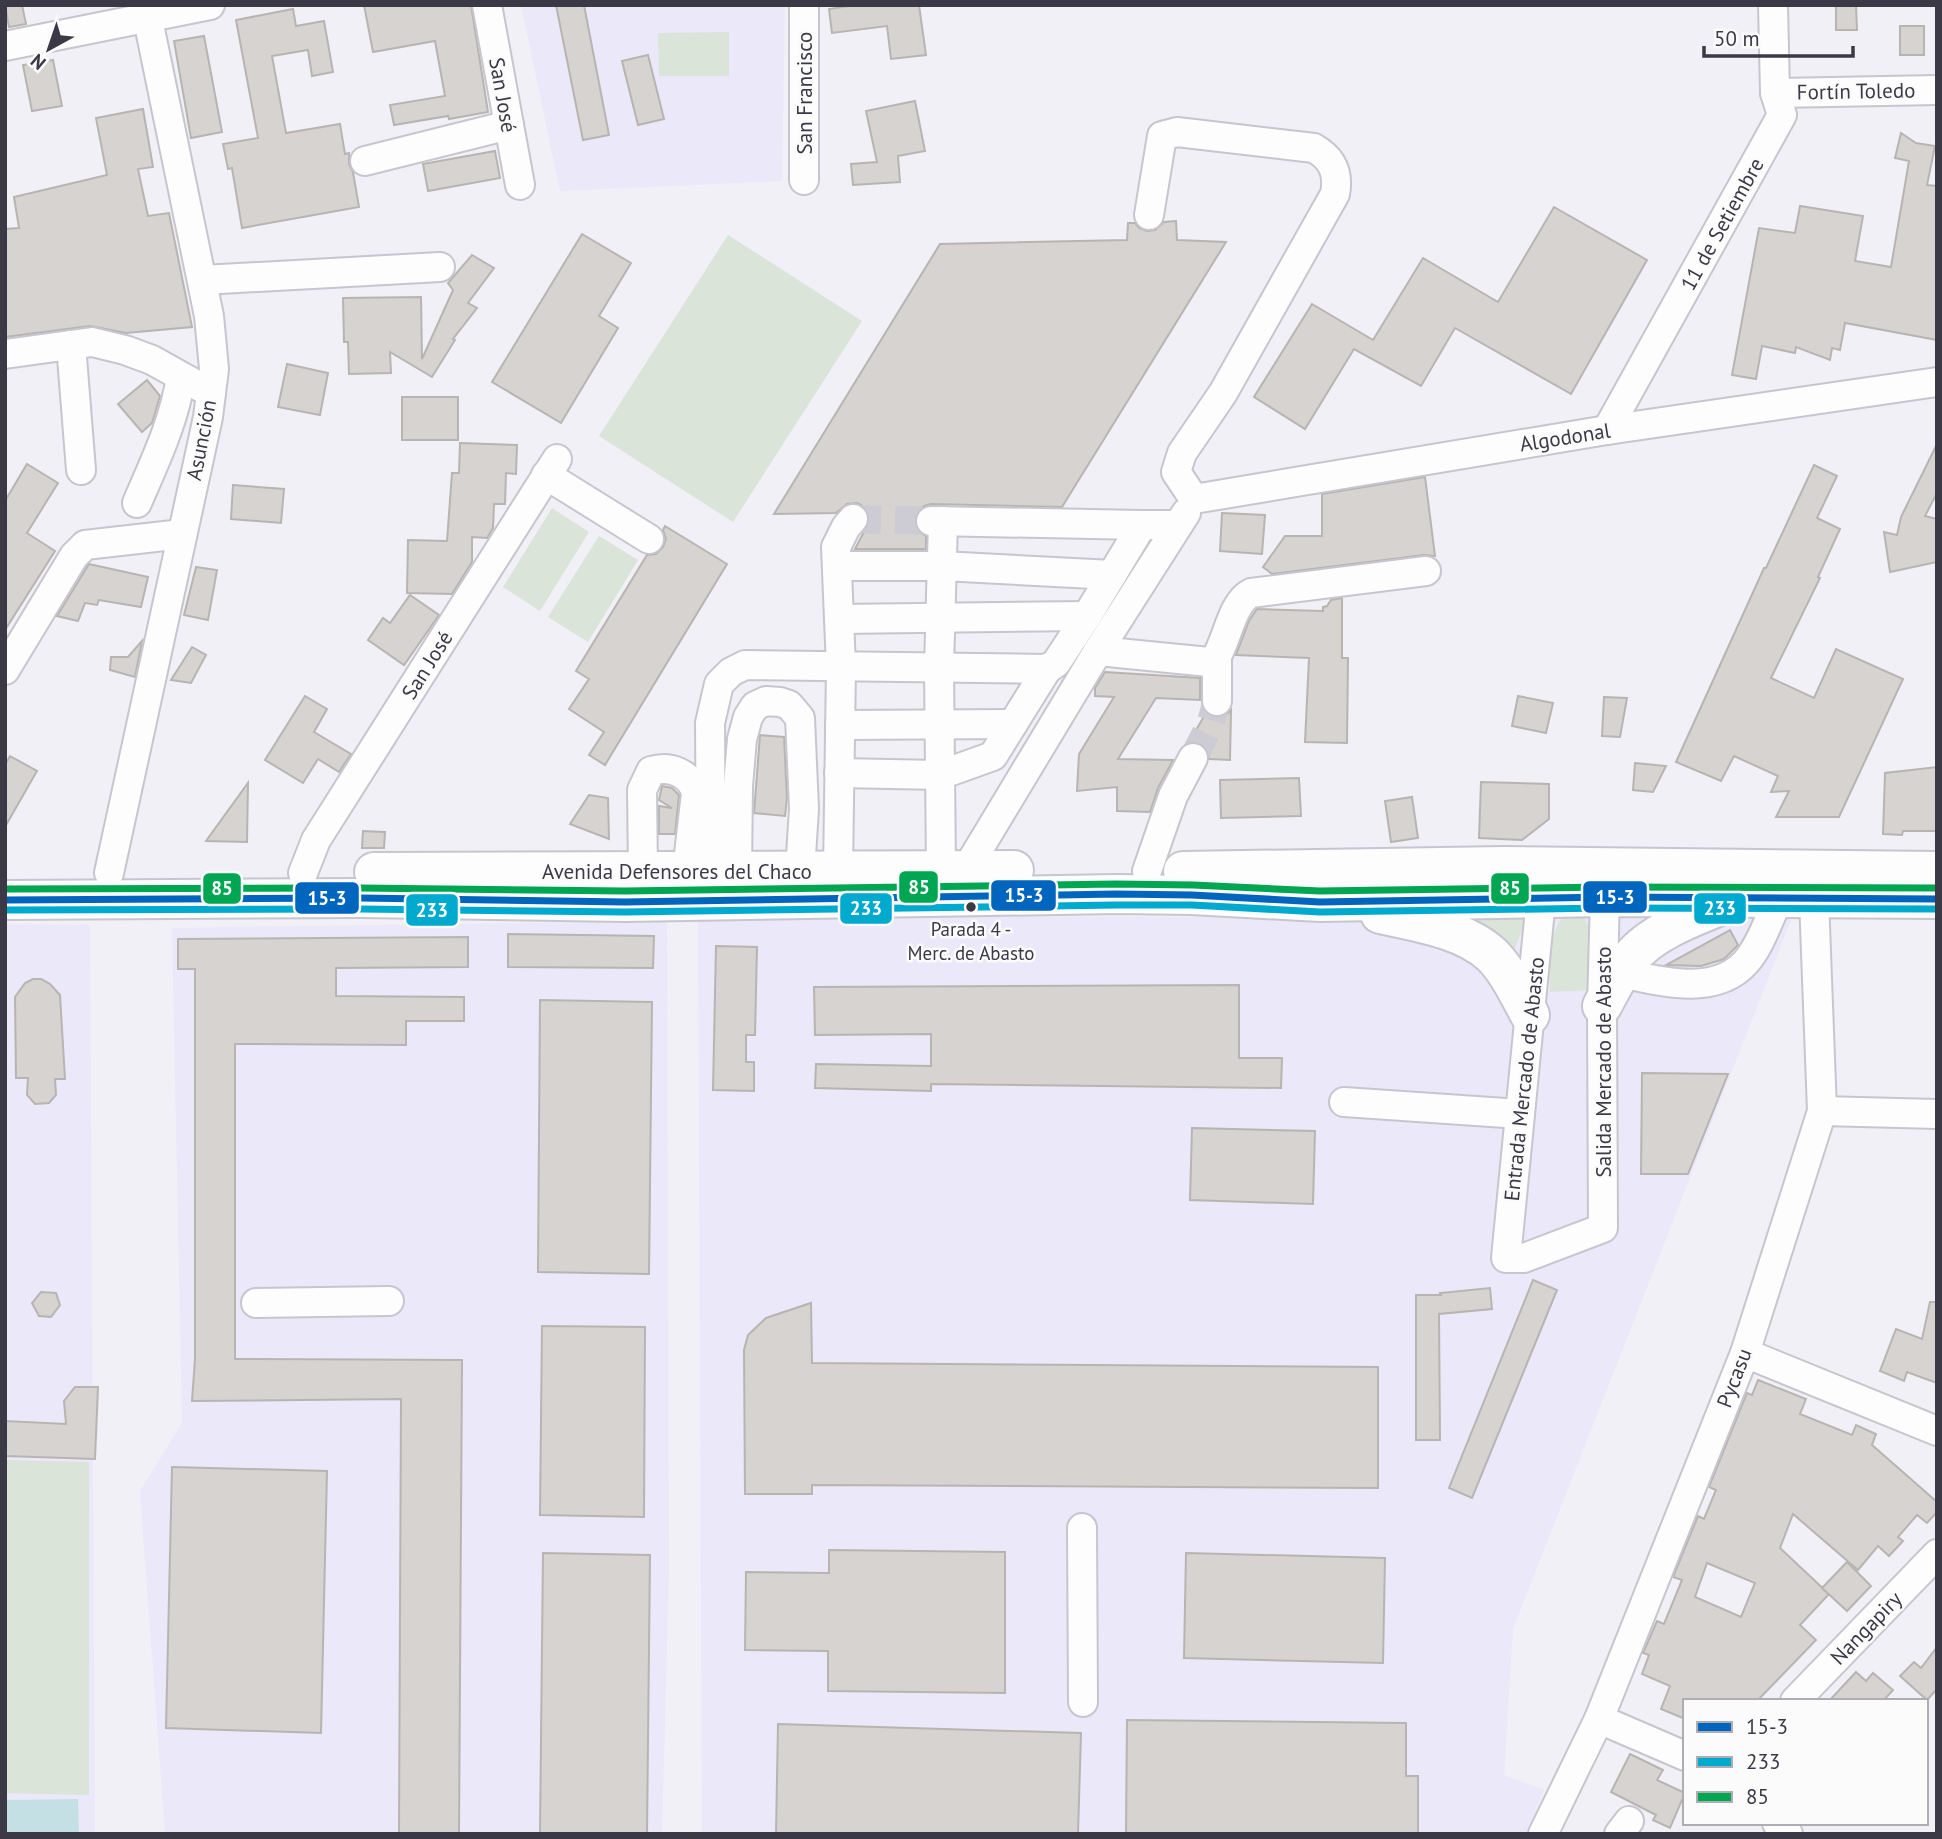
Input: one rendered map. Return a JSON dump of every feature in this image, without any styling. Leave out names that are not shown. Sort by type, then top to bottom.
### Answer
[{"type":"highway","name":"Avenida Defensores del Chaco","points":[[5,874],[643,871],[696,884],[800,871],[1147,871],[1599,881],[1937,870]]},
{"type":"highway","points":[[490,872],[524,887],[829,883],[846,871]]},
{"type":"highway","name":"Avenida Defensores del Chaco","points":[[5,900],[360,898],[696,884],[1331,902],[1542,899],[1599,881],[1739,898],[1937,899]]},
{"type":"highway","points":[[1599,881],[1937,881]]},
{"type":"highway","points":[[1602,1006],[1632,957],[1646,943],[1690,918],[1739,898]]},
{"type":"highway","points":[[1331,902],[1430,927],[1475,942],[1506,972],[1530,1014]]},
{"type":"street","points":[[5,46],[146,12],[210,5]]},
{"type":"street","name":"San José","points":[[487,5],[520,185]]},
{"type":"street","name":"San Francisco","points":[[804,5],[804,180]]},
{"type":"street","name":"11 de Setiembre","points":[[1607,430],[1782,116],[1775,93],[1773,5]]},
{"type":"street","name":"Asunción","points":[[108,873],[182,534],[214,369],[209,316],[146,12]]},
{"type":"street","name":"Fortín Toledo","points":[[1775,93],[1937,90]]},
{"type":"street","points":[[365,161],[509,125]]},
{"type":"street","points":[[953,870],[1098,651],[1194,499],[1176,472],[1182,453],[1223,393],[1335,194],[1338,180],[1334,166],[1324,153],[1314,148],[1170,133],[1162,136],[1149,215]]},
{"type":"street","points":[[202,280],[440,267]]},
{"type":"street","points":[[5,354],[92,342],[152,360],[211,393]]},
{"type":"street","points":[[71,345],[81,470]]},
{"type":"street","points":[[137,503],[169,428],[181,377]]},
{"type":"street","name":"Algodonal","points":[[1194,499],[1607,430],[1937,382]]},
{"type":"street","name":"San José","points":[[303,873],[316,840],[551,467],[649,539]]},
{"type":"street","points":[[846,871],[839,773],[841,667],[836,547],[853,519]]},
{"type":"street","points":[[953,870],[940,775],[942,566],[937,521],[1178,525]]},
{"type":"street","points":[[839,773],[940,775],[993,756],[1047,669],[1056,663],[1087,616],[1142,525]]},
{"type":"street","points":[[5,670],[74,556],[85,545],[182,534]]},
{"type":"street","points":[[837,566],[942,566],[1112,575]]},
{"type":"street","points":[[1217,701],[1217,658],[1241,602],[1251,593],[1426,571]]},
{"type":"street","points":[[839,619],[1087,616]]},
{"type":"street","points":[[1098,651],[1209,662],[1217,658]]},
{"type":"street","points":[[724,811],[710,723],[719,684],[731,672],[745,665],[1047,669]]},
{"type":"street","points":[[696,884],[724,811],[748,717],[755,706],[766,701],[789,705],[800,718],[804,809],[800,871]]},
{"type":"street","points":[[840,725],[1013,724]]},
{"type":"street","points":[[1147,871],[1173,796],[1193,758]]},
{"type":"street","points":[[643,871],[642,790],[651,771],[660,768],[674,770],[694,784],[696,793],[696,884]]},
{"type":"street","name":"Salida Mercado de Abasto","points":[[1506,1258],[1524,1258],[1603,1228],[1599,881]]},
{"type":"street","points":[[1621,973],[1683,984],[1703,983],[1726,976],[1746,962],[1796,898]]},
{"type":"street","name":"Pycasu","points":[[1543,1834],[1599,1719],[1745,1353],[1822,1111],[1796,898]]},
{"type":"street","name":"Entrada Mercado de Abasto","points":[[1506,1258],[1542,899]]},
{"type":"street","points":[[1344,1101],[1520,1114]]},
{"type":"street","points":[[1822,1111],[1937,1114]]},
{"type":"street","points":[[256,1303],[389,1301]]},
{"type":"street","points":[[1745,1353],[1937,1431]]},
{"type":"street","points":[[1082,1528],[1083,1702]]},
{"type":"street","name":"Nangapiry","points":[[1798,1699],[1937,1555]]},
{"type":"street","points":[[1599,1719],[1683,1755]]},
{"type":"shaded area","points":[[521,5],[785,5],[782,181],[560,191]]},
{"type":"shaded area","points":[[729,32],[729,76],[659,76],[658,33]]},
{"type":"shaded area","points":[[728,235],[862,321],[733,522],[599,436]]},
{"type":"shaded area","points":[[552,508],[589,532],[540,611],[503,587]]},
{"type":"shaded area","points":[[599,536],[638,560],[588,642],[548,617]]},
{"type":"shaded area","points":[[1571,908],[1583,914],[1595,942],[1594,990],[1550,992],[1553,936]]},
{"type":"shaded area","points":[[1530,910],[1513,953],[1463,917]]},
{"type":"shaded area","points":[[698,916],[1792,918],[1513,1629],[1504,1775],[1544,1790],[1527,1834],[702,1834]]},
{"type":"shaded area","points":[[667,921],[669,1570],[662,1834],[165,1834],[140,1491],[182,1423],[172,928]]},
{"type":"shaded area","points":[[5,924],[90,925],[95,1834],[5,1834]]},
{"type":"shaded area","points":[[5,1460],[89,1462],[89,1795],[5,1793]]},
{"type":"water","points":[[78,1799],[79,1834],[5,1834],[5,1800]]},
{"type":"building","points":[[5,5],[22,5],[26,24],[9,27]]},
{"type":"building","points":[[364,5],[471,5],[488,112],[394,125],[390,105],[445,96],[435,41],[373,52]]},
{"type":"building","points":[[556,5],[584,5],[609,135],[583,140]]},
{"type":"building","points":[[855,5],[919,5],[926,55],[891,59],[887,26],[832,33],[829,9]]},
{"type":"building","points":[[1836,5],[1856,5],[1857,30],[1836,30]]},
{"type":"building","points":[[293,9],[296,26],[324,21],[333,72],[312,76],[308,50],[272,56],[286,133],[340,124],[345,154],[349,153],[359,207],[242,228],[232,168],[228,169],[223,144],[258,138],[236,20]]},
{"type":"building","points":[[1900,26],[1924,26],[1924,55],[1900,55]]},
{"type":"building","points":[[204,36],[222,132],[191,138],[174,41]]},
{"type":"building","points":[[648,55],[664,119],[638,125],[622,61]]},
{"type":"building","points":[[53,60],[62,106],[32,111],[23,65]]},
{"type":"building","points":[[915,101],[925,151],[898,156],[900,182],[853,185],[851,164],[877,162],[866,111]]},
{"type":"building","points":[[143,109],[153,167],[138,169],[148,216],[169,213],[192,327],[126,333],[90,326],[5,337],[5,229],[19,228],[14,197],[107,175],[96,118]]},
{"type":"building","points":[[1901,133],[1916,143],[1935,146],[1927,185],[1937,186],[1937,340],[1845,323],[1840,350],[1832,348],[1830,360],[1796,347],[1795,353],[1762,346],[1756,379],[1732,375],[1759,228],[1795,233],[1800,206],[1863,216],[1855,261],[1891,267],[1909,161],[1895,158]]},
{"type":"building","points":[[495,151],[500,178],[428,191],[423,164]]},
{"type":"building","points":[[1554,207],[1647,260],[1571,394],[1455,328],[1421,386],[1354,349],[1305,429],[1254,397],[1312,304],[1373,340],[1423,258],[1498,302]]},
{"type":"building","points":[[1176,221],[1177,240],[1226,242],[1062,507],[924,506],[917,512],[914,521],[917,530],[926,536],[926,549],[855,549],[869,522],[868,513],[857,503],[847,504],[836,513],[774,514],[940,244],[1127,240],[1128,223],[1135,223],[1147,231],[1155,230],[1164,222]]},
{"type":"building","points":[[582,234],[631,263],[599,316],[618,328],[561,423],[492,382]]},
{"type":"building","points":[[472,255],[494,268],[468,303],[477,308],[453,339],[455,340],[432,377],[390,352],[391,373],[349,374],[348,342],[344,342],[343,298],[421,297],[422,359],[453,290],[448,283]]},
{"type":"building","points":[[287,364],[328,373],[320,415],[278,407]]},
{"type":"building","points":[[147,380],[160,396],[152,423],[142,432],[118,404]]},
{"type":"building","points":[[402,397],[458,397],[458,440],[402,440]]},
{"type":"building","points":[[460,443],[517,445],[516,474],[506,473],[505,504],[494,504],[493,528],[487,538],[472,537],[472,562],[452,594],[407,593],[408,540],[447,541],[452,473],[459,473]]},
{"type":"building","points":[[1937,444],[1937,493],[1925,516],[1937,519],[1937,562],[1890,572],[1884,532],[1897,535],[1901,517]]},
{"type":"building","points":[[27,464],[58,483],[27,533],[55,551],[5,630],[5,501]]},
{"type":"building","points":[[1814,465],[1837,476],[1817,518],[1840,529],[1818,577],[1820,578],[1771,678],[1814,698],[1836,649],[1903,679],[1839,817],[1776,817],[1789,791],[1771,792],[1778,776],[1734,756],[1721,781],[1676,762]]},
{"type":"building","points":[[1425,477],[1435,556],[1424,555],[1272,574],[1263,567],[1285,536],[1322,536],[1322,494]]},
{"type":"building","points":[[233,485],[284,489],[281,523],[231,519]]},
{"type":"building","points":[[1222,513],[1265,515],[1262,554],[1220,551]]},
{"type":"building","points":[[665,526],[727,564],[605,765],[589,755],[604,732],[569,709],[589,679],[576,671],[647,555],[656,554],[663,547],[666,539],[663,530]]},
{"type":"building","points":[[89,564],[148,577],[141,607],[99,600],[97,605],[85,603],[78,621],[57,616]]},
{"type":"building","points":[[196,567],[217,570],[208,620],[184,615]]},
{"type":"building","points":[[410,595],[439,615],[404,665],[368,640],[383,618],[390,623]]},
{"type":"building","points":[[1342,598],[1342,658],[1348,658],[1347,743],[1305,742],[1309,658],[1236,655],[1249,621],[1257,609],[1323,611],[1323,607],[1331,600]]},
{"type":"building","points":[[142,641],[135,677],[110,670],[111,657],[128,657]]},
{"type":"building","points":[[192,647],[206,655],[191,683],[171,680]]},
{"type":"building","points":[[1105,672],[1200,678],[1200,700],[1156,698],[1118,759],[1173,760],[1158,788],[1150,812],[1117,811],[1117,787],[1077,791],[1079,754],[1114,697],[1095,696],[1095,688]]},
{"type":"building","points":[[305,696],[327,709],[314,732],[351,754],[339,772],[318,759],[303,783],[265,760]]},
{"type":"building","points":[[1518,696],[1553,703],[1546,733],[1512,726]]},
{"type":"building","points":[[1604,697],[1627,698],[1620,737],[1602,736]]},
{"type":"building","points":[[1231,710],[1230,760],[1209,759],[1207,750],[1201,744],[1189,742],[1206,713],[1218,718]]},
{"type":"building","points":[[760,735],[784,737],[787,798],[785,816],[754,813]]},
{"type":"building","points":[[10,756],[37,771],[5,827],[5,765]]},
{"type":"building","points":[[1635,763],[1666,766],[1653,792],[1633,790]]},
{"type":"building","points":[[1937,767],[1937,831],[1883,834],[1885,773]]},
{"type":"building","points":[[1299,778],[1301,816],[1221,818],[1220,780]]},
{"type":"building","points":[[1481,782],[1549,784],[1549,819],[1522,840],[1479,838]]},
{"type":"building","points":[[248,783],[247,842],[206,841]]},
{"type":"building","points":[[662,786],[672,788],[679,795],[675,834],[659,834],[659,806],[672,808],[659,800]]},
{"type":"building","points":[[589,795],[608,798],[609,839],[570,824]]},
{"type":"building","points":[[1412,797],[1418,838],[1391,842],[1385,801]]},
{"type":"building","points":[[363,831],[385,832],[384,848],[362,848]]},
{"type":"building","points":[[1730,930],[1738,945],[1724,959],[1701,966],[1666,965]]},
{"type":"building","points":[[508,934],[654,936],[653,968],[508,967]]},
{"type":"building","points":[[468,937],[468,967],[336,968],[336,996],[464,997],[464,1021],[406,1021],[406,1045],[235,1044],[235,1359],[462,1360],[459,1834],[399,1834],[401,1399],[192,1401],[195,1359],[195,969],[178,969],[178,939]]},
{"type":"building","points":[[716,946],[757,947],[755,1035],[746,1035],[746,1062],[754,1062],[754,1091],[713,1090]]},
{"type":"building","points":[[41,979],[50,984],[60,995],[65,1079],[55,1079],[56,1095],[49,1103],[35,1104],[27,1095],[28,1078],[16,1078],[15,997],[25,983]]},
{"type":"building","points":[[1239,985],[1239,1058],[1282,1058],[1281,1088],[931,1084],[931,1091],[815,1088],[816,1064],[931,1066],[931,1034],[815,1035],[814,987]]},
{"type":"building","points":[[540,1000],[652,1002],[649,1274],[538,1272]]},
{"type":"building","points":[[1642,1073],[1728,1074],[1688,1174],[1641,1174]]},
{"type":"building","points":[[1192,1128],[1315,1131],[1313,1204],[1190,1200]]},
{"type":"building","points":[[1533,1280],[1557,1290],[1472,1498],[1449,1488]]},
{"type":"building","points":[[1490,1288],[1492,1309],[1439,1314],[1440,1440],[1416,1440],[1416,1295],[1441,1295],[1440,1293]]},
{"type":"building","points":[[41,1292],[56,1293],[60,1305],[51,1317],[39,1316],[32,1303]]},
{"type":"building","points":[[1930,1302],[1937,1302],[1937,1383],[1907,1372],[1904,1381],[1880,1371],[1896,1329],[1922,1339]]},
{"type":"building","points":[[811,1303],[812,1363],[1378,1367],[1378,1488],[812,1485],[812,1494],[745,1494],[744,1350],[748,1335],[766,1318]]},
{"type":"building","points":[[542,1326],[645,1327],[644,1517],[540,1515]]},
{"type":"building","points":[[1758,1380],[1806,1399],[1800,1414],[1852,1435],[1856,1425],[1876,1434],[1872,1445],[1937,1502],[1937,1512],[1927,1523],[1917,1515],[1898,1537],[1903,1541],[1889,1556],[1878,1546],[1858,1570],[1793,1514],[1780,1548],[1829,1594],[1800,1625],[1816,1640],[1759,1699],[1683,1699],[1683,1718],[1661,1709],[1670,1686],[1642,1674],[1649,1655],[1643,1653],[1657,1621],[1664,1624],[1682,1580],[1673,1577],[1698,1516],[1704,1519],[1716,1490],[1709,1487],[1747,1393],[1752,1395]],"holes":[[[1707,1563],[1755,1583],[1741,1617],[1695,1597]]]},
{"type":"building","points":[[75,1387],[98,1387],[95,1459],[5,1456],[5,1421],[66,1424],[64,1401]]},
{"type":"building","points":[[172,1467],[327,1471],[321,1733],[166,1728]]},
{"type":"building","points":[[829,1550],[1005,1552],[1005,1693],[828,1691],[828,1651],[745,1650],[746,1572],[829,1573]]},
{"type":"building","points":[[543,1553],[650,1555],[647,1834],[540,1834]]},
{"type":"building","points":[[1186,1553],[1385,1558],[1383,1663],[1184,1658]]},
{"type":"building","points":[[1847,1562],[1871,1586],[1847,1611],[1822,1588]]},
{"type":"building","points":[[1937,1647],[1937,1689],[1928,1699],[1900,1676],[1914,1662],[1921,1668]]},
{"type":"building","points":[[1856,1672],[1866,1681],[1873,1673],[1893,1690],[1885,1699],[1831,1699]]},
{"type":"building","points":[[1127,1720],[1406,1723],[1406,1776],[1418,1776],[1418,1834],[1126,1834]]},
{"type":"building","points":[[778,1724],[1081,1733],[1078,1834],[776,1834]]},
{"type":"building","points":[[1630,1754],[1663,1770],[1657,1780],[1683,1792],[1683,1798],[1670,1828],[1653,1820],[1656,1815],[1611,1792]]},
{"type":"tunnel","points":[[853,519],[931,521]]},
{"type":"tunnel","points":[[1193,758],[1210,725],[1217,701]]},
{"type":"transit line","name":"85","points":[[5,889],[360,888],[625,891],[1116,884],[1320,891],[1605,887],[1937,888]]},
{"type":"transit line","name":"15-3","points":[[5,900],[360,898],[625,902],[1116,894],[1320,902],[1605,897],[1937,899]]},
{"type":"transit line","name":"233","points":[[5,910],[360,909],[625,912],[1116,905],[1192,905],[1320,912],[1605,908],[1937,909]]},
{"type":"place","name":"Parada 4 - Merc. de Abasto","points":[[971,907]]}]
